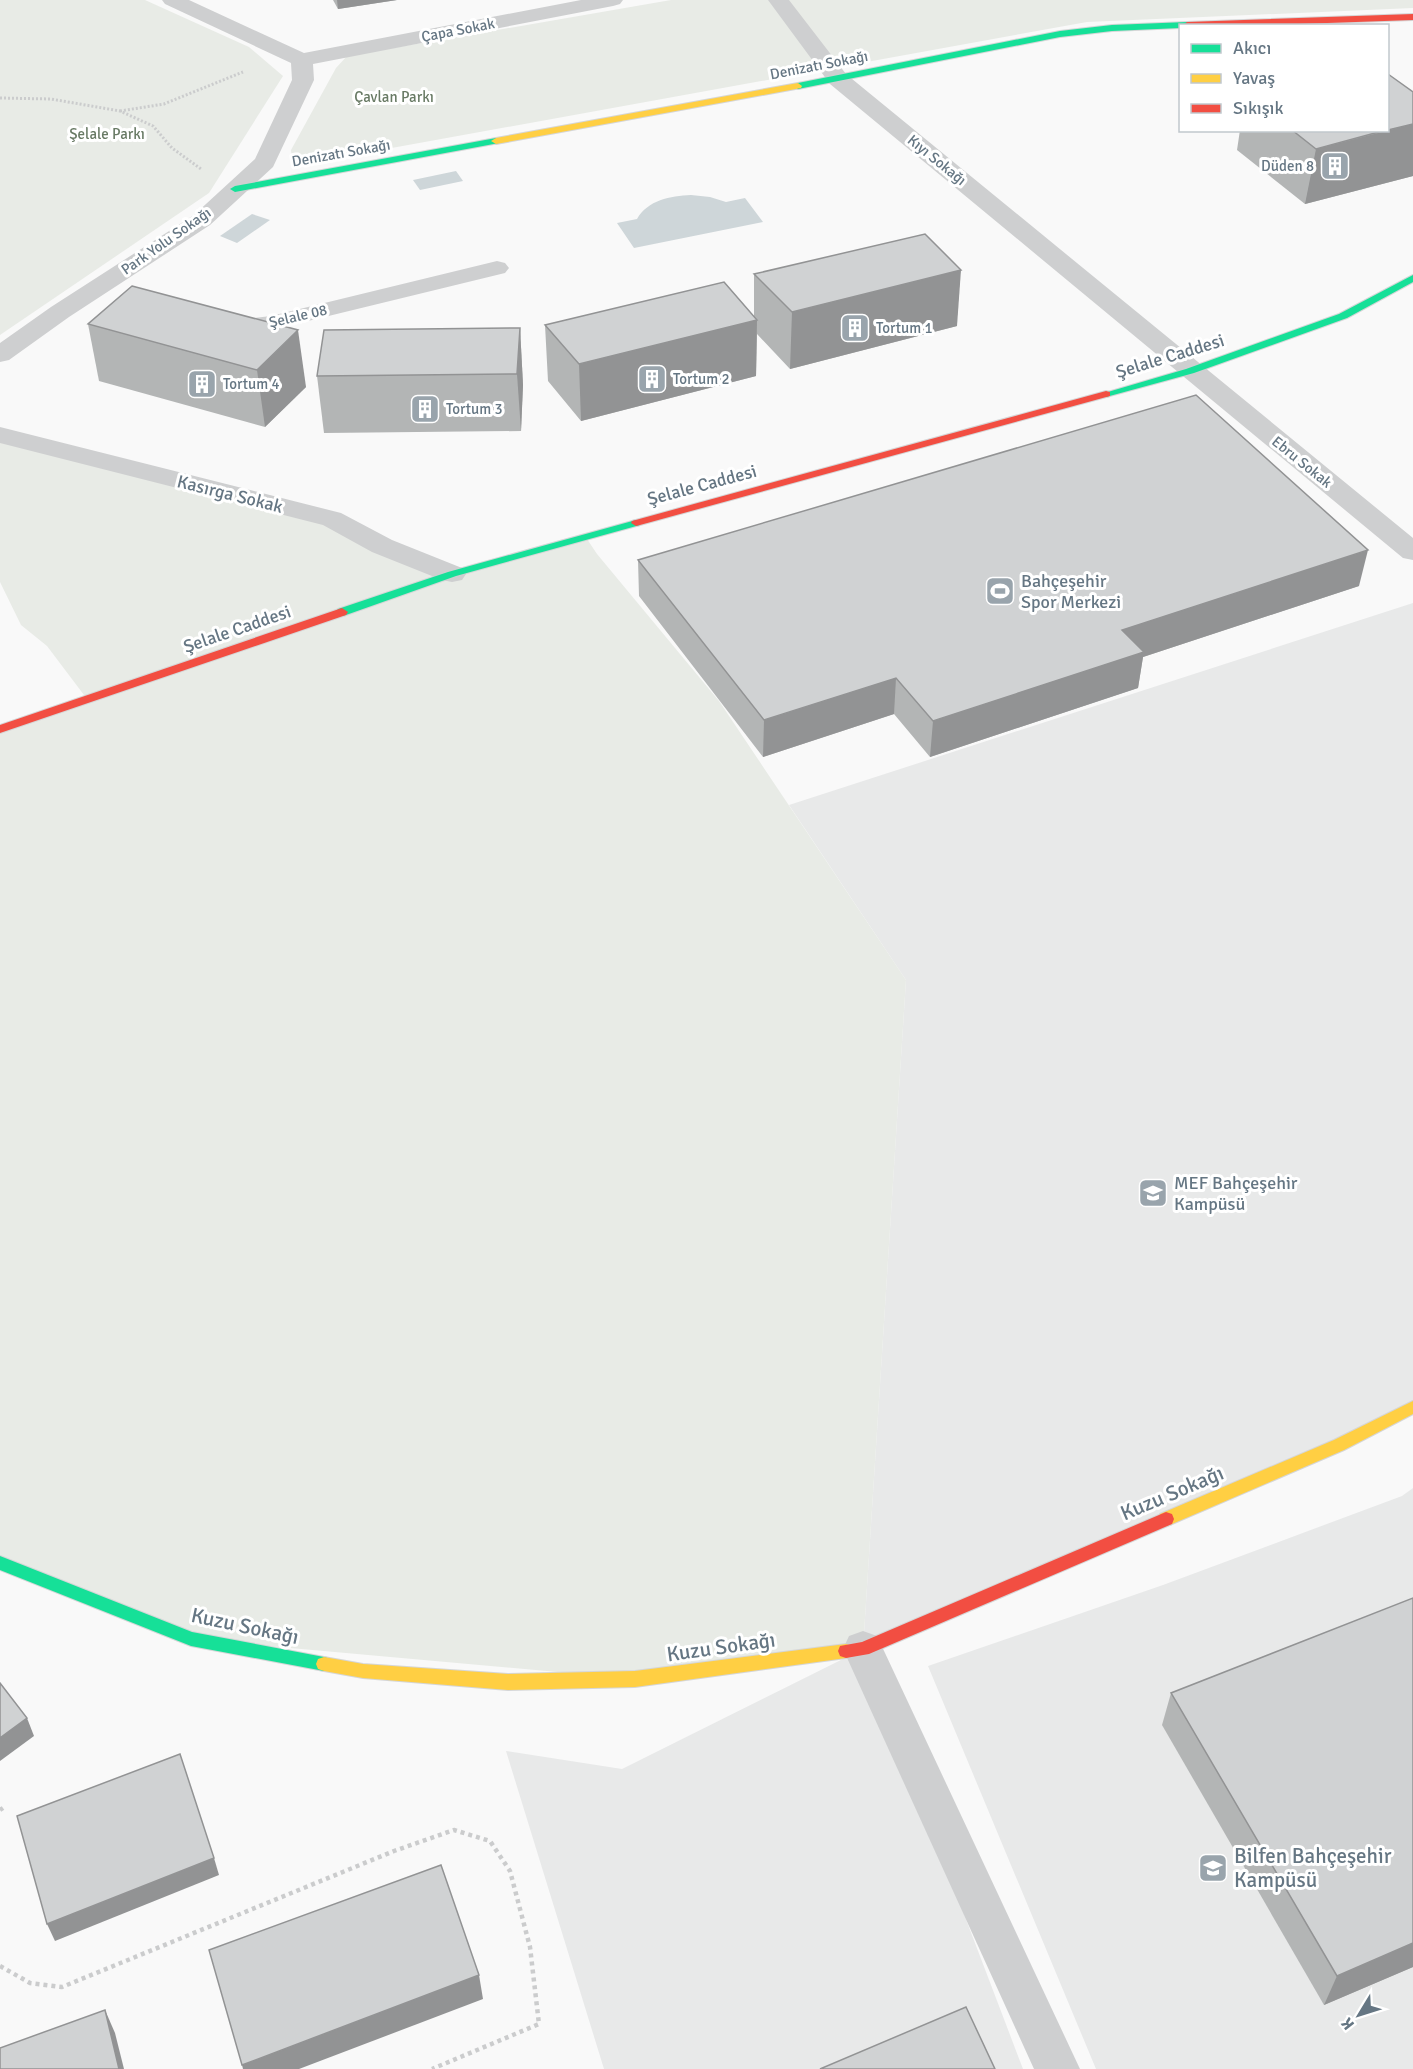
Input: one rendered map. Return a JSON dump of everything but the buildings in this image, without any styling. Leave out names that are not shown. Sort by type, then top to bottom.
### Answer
[{"type":"street","points":[[172,0],[302,60]]},
{"type":"street","name":"Çapa Sokak","points":[[302,60],[613,0]]},
{"type":"street","name":"Kıyı Sokağı","points":[[778,0],[838,79],[1190,371]]},
{"type":"street","name":"Denizatı Sokağı","points":[[1212,24],[1413,16]]},
{"type":"street","name":"Denizatı Sokağı","points":[[235,189],[838,79],[1060,34],[1112,28],[1179,25]]},
{"type":"street","name":"Park Yolu Sokağı","points":[[0,355],[60,312],[202,220],[265,162],[303,80],[302,60]]},
{"type":"street","name":"Şelale 08","points":[[200,330],[271,323],[497,268]]},
{"type":"street","name":"Şelale Caddesi","points":[[0,729],[452,574],[1190,371],[1343,316],[1413,278]]},
{"type":"street","points":[[60,312],[96,317]]},
{"type":"street","name":"Ebru Sokak","points":[[1190,371],[1413,552]]},
{"type":"street","name":"Kasırga Sokak","points":[[0,435],[332,519],[382,546],[452,574]]},
{"type":"street","name":"Kuzu Sokağı","points":[[0,1563],[191,1639],[363,1671],[508,1682],[635,1679],[863,1649],[1339,1445],[1413,1407]]},
{"type":"street","points":[[863,1649],[1057,2069]]},
{"type":"path","points":[[120,111],[164,104],[255,67],[302,60]]},
{"type":"path","points":[[0,98],[51,99],[120,111],[153,126],[172,148],[197,167],[235,189]]},
{"type":"path","points":[[0,1966],[30,1983],[62,1987],[394,1851],[454,1830],[490,1841],[510,1871],[530,1947],[539,2024],[432,2069]]},
{"type":"shaded area","points":[[456,171],[463,181],[420,190],[413,180]]},
{"type":"shaded area","points":[[691,195],[726,202],[745,198],[763,222],[634,248],[617,223],[637,219],[647,207],[660,200]]},
{"type":"shaded area","points":[[252,214],[270,220],[237,243],[220,236]]},
{"type":"shaded area","name":"MEF Bahçeşehir Kampüsü","points":[[1413,603],[1413,1407],[863,1649],[906,980],[789,805]]},
{"type":"shaded area","name":"Bilfen Bahçeşehir Kampüsü","points":[[1413,1488],[1413,2069],[1096,2069],[928,1666],[1163,1585],[1402,1496]]},
{"type":"shaded area","points":[[863,1649],[1023,2069],[604,2069],[506,1751],[622,1769]]},
{"type":"green space","name":"Şelale Parkı","points":[[0,0],[145,0],[249,47],[283,76],[209,193],[0,335]]},
{"type":"green space","name":"Çavlan Parkı","points":[[671,0],[1413,0],[1413,8],[1087,22],[320,161],[303,163],[292,159],[291,150],[336,68],[347,56]]},
{"type":"green space","points":[[0,435],[332,519],[452,574],[585,536],[597,554],[719,701],[906,980],[863,1649],[635,1679],[191,1639],[0,1563],[0,729],[87,699],[47,646],[21,625],[0,582]]},
{"type":"traffic: fast","points":[[798,86],[1060,34],[1112,28],[1179,25]]},
{"type":"traffic: fast","points":[[235,189],[496,141]]},
{"type":"traffic: fast","points":[[1106,394],[1190,371],[1343,316],[1413,278]]},
{"type":"traffic: fast","points":[[342,612],[452,574],[636,523]]},
{"type":"traffic: fast","points":[[0,1563],[191,1639],[324,1664]]},
{"type":"traffic: slow","points":[[496,141],[798,86]]},
{"type":"traffic: slow","points":[[1166,1519],[1339,1445],[1413,1407]]},
{"type":"traffic: slow","points":[[324,1664],[363,1671],[508,1682],[635,1679],[846,1651]]},
{"type":"traffic: jam","points":[[1215,24],[1413,17]]},
{"type":"traffic: jam","points":[[636,523],[1106,394]]},
{"type":"traffic: jam","points":[[0,729],[342,612]]},
{"type":"traffic: jam","points":[[846,1651],[863,1649],[1166,1519]]},
{"type":"place","name":"Düden 8","points":[[1335,166]]},
{"type":"place","name":"Tortum 1","points":[[855,328]]},
{"type":"place","name":"Tortum 2","points":[[652,379]]},
{"type":"place","name":"Tortum 4","points":[[202,384]]},
{"type":"place","name":"Tortum 3","points":[[425,409]]},
{"type":"place","name":"Bahçeşehir Spor Merkezi","points":[[1000,591]]},
{"type":"place","name":"MEF Bahçeşehir Kampüsü","points":[[1153,1193]]},
{"type":"place","name":"Bilfen Bahçeşehir Kampüsü","points":[[1213,1868]]}]
